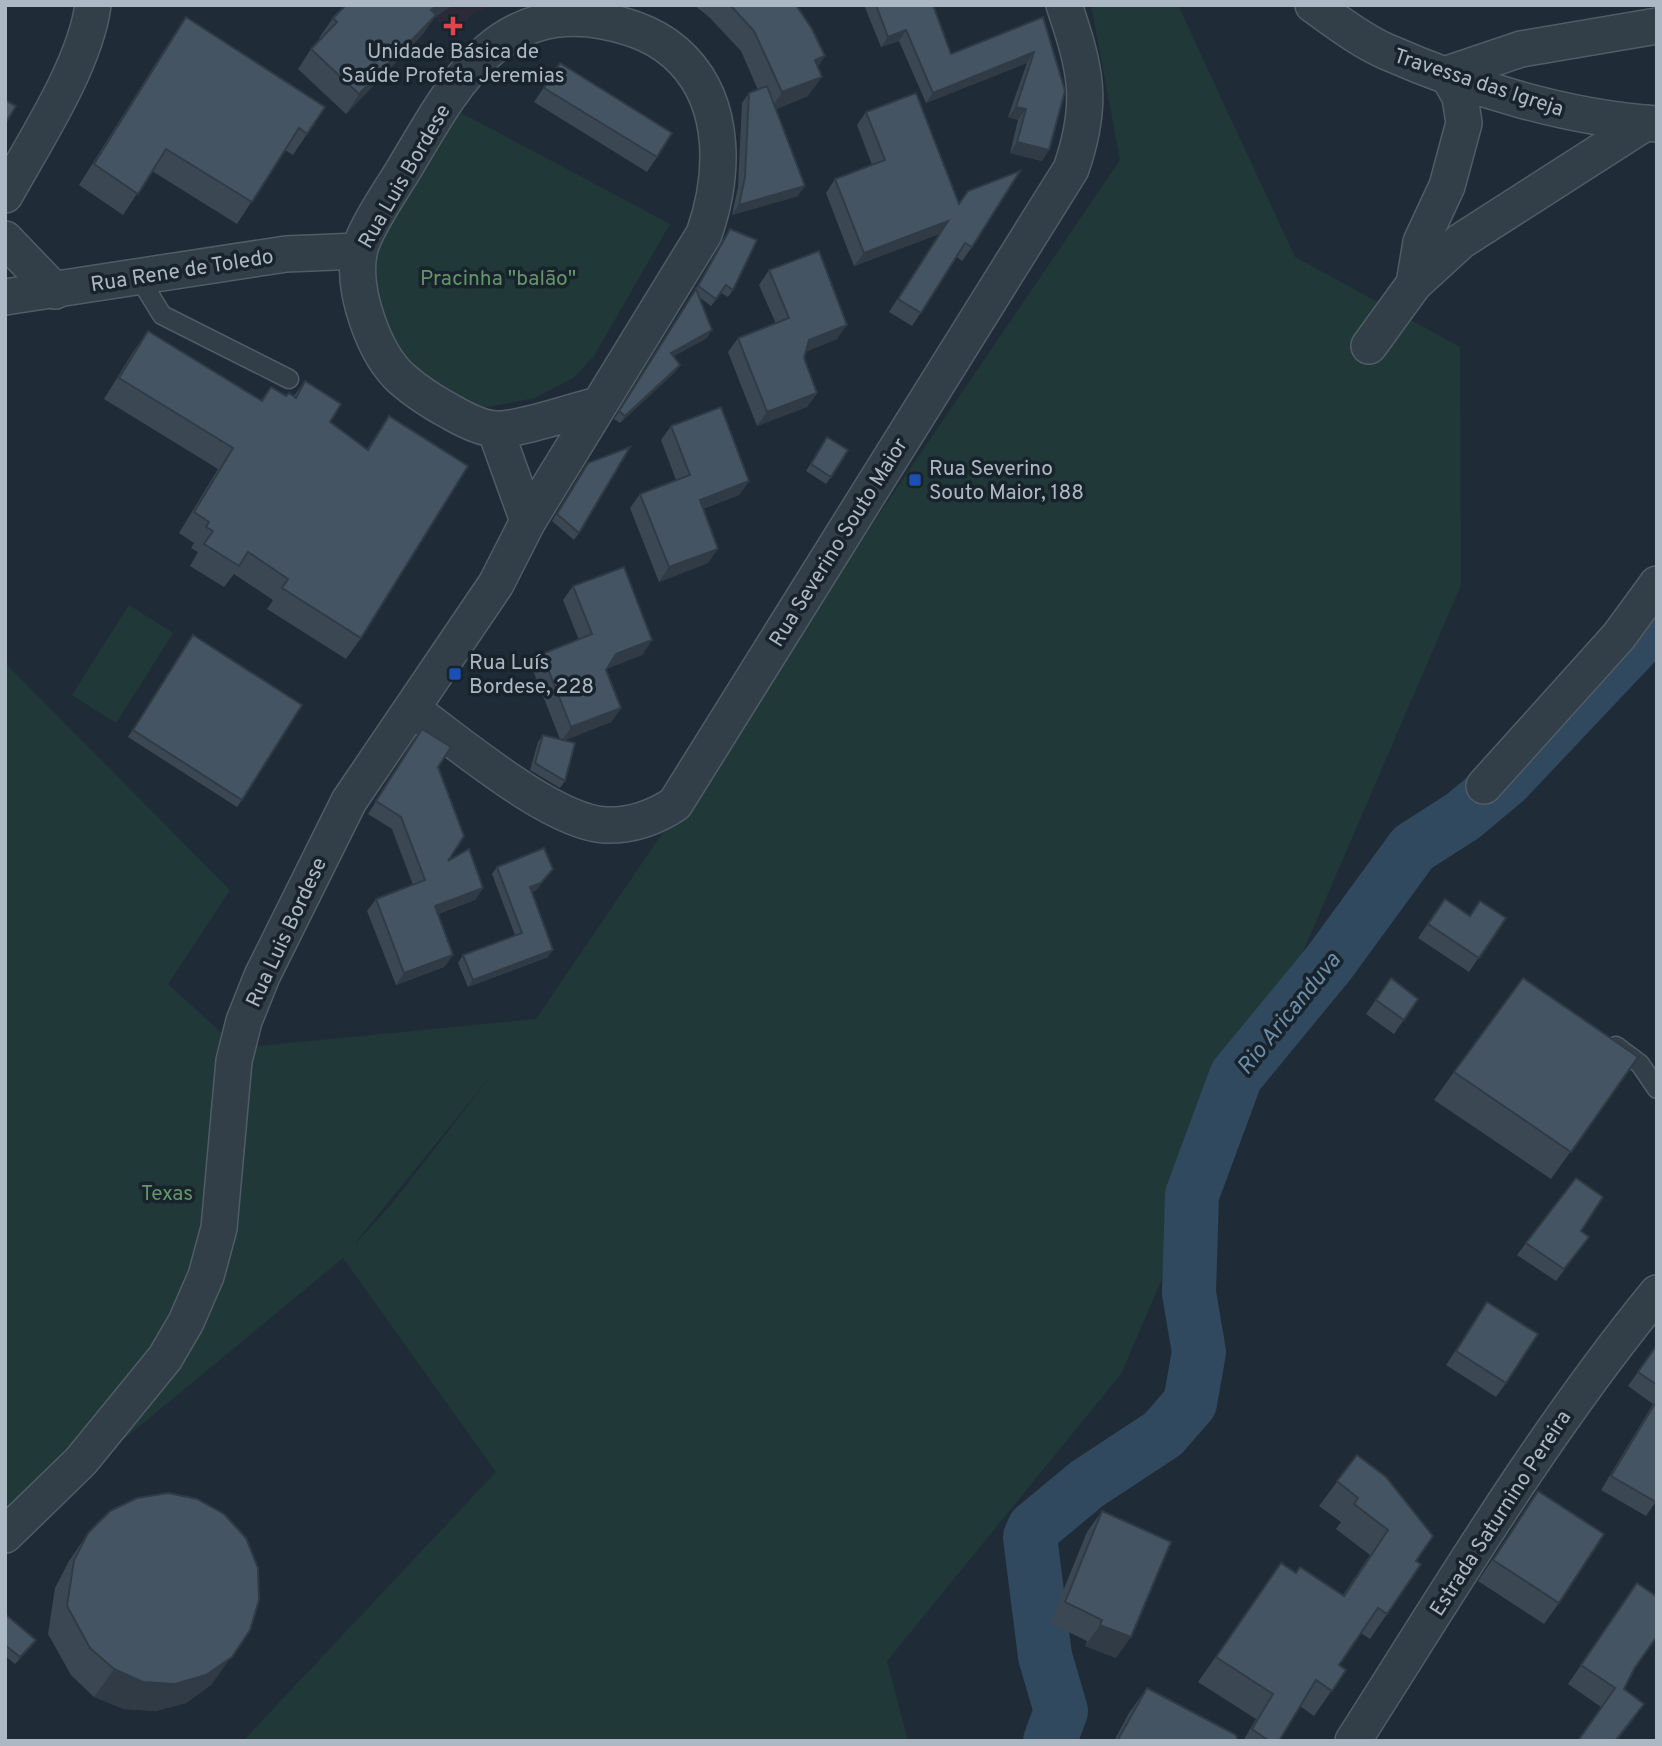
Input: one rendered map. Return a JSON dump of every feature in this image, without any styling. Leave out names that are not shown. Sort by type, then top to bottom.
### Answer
[{"type":"street","points":[[5,195],[80,50],[93,5]]},
{"type":"street","name":"Rua Severino Souto Maior","points":[[413,710],[539,799],[579,819],[603,825],[624,824],[659,815],[675,804],[1071,169],[1083,133],[1087,95],[1078,46],[1064,5]]},
{"type":"street","name":"Travessa das Igreja","points":[[1313,5],[1383,50],[1447,74],[1559,111],[1651,123]]},
{"type":"street","name":"Rua Luis Bordese","points":[[5,1535],[80,1461],[165,1359],[186,1322],[206,1276],[219,1228],[232,1074],[249,1009],[262,976],[332,832],[381,751],[413,710],[496,584],[528,521],[704,234],[714,205],[718,169],[712,107],[703,83],[663,41],[626,25],[559,17],[537,22],[504,36],[472,64],[453,89],[385,201],[359,251],[359,296],[375,341],[400,378],[430,401],[461,418],[495,429]]},
{"type":"street","points":[[1414,284],[1421,242],[1447,186],[1464,123],[1460,97],[1447,74],[1521,49],[1657,26]]},
{"type":"street","points":[[1368,346],[1414,284],[1461,240],[1651,123]]},
{"type":"street","points":[[5,239],[55,291]]},
{"type":"street","name":"Rua Rene de Toledo","points":[[5,297],[286,254],[359,251]]},
{"type":"street","points":[[528,521],[495,429],[598,405]]},
{"type":"street","points":[[1484,786],[1619,636],[1657,584]]},
{"type":"street","name":"Estrada Saturnino Pereira","points":[[1353,1741],[1467,1562],[1604,1357],[1657,1293]]},
{"type":"lane","points":[[138,276],[162,315],[289,379]]},
{"type":"lane","points":[[1597,1032],[1640,1064],[1657,1089]]},
{"type":"shaded area","name":"Unidade Básica de Saúde Profeta Jeremias","points":[[421,5],[491,5],[470,16],[454,36]]},
{"type":"green space","name":"Texas","points":[[1091,5],[1178,5],[1295,257],[1460,347],[1461,585],[1121,1374],[887,1661],[908,1741],[243,1741],[496,1472],[343,1258],[15,1529],[5,1543],[5,663],[230,890],[168,984],[238,1048],[536,1019],[1120,160]],"holes":[[[494,1072],[391,1205],[356,1243]]]},
{"type":"green space","name":"Pracinha \"balão\"","points":[[454,109],[670,224],[594,356],[573,378],[535,398],[487,407],[451,402],[418,385],[376,325],[372,251]]},
{"type":"green space","points":[[129,605],[173,633],[116,723],[72,695]]},
{"type":"building","points":[[346,5],[438,5],[431,10],[436,15],[359,94],[311,49],[337,22],[333,18]]},
{"type":"building","points":[[730,5],[796,5],[825,56],[815,60],[822,77],[782,92],[754,31]]},
{"type":"building","points":[[876,5],[933,5],[951,54],[1043,17],[1065,91],[1049,150],[1017,142],[1026,109],[1016,107],[1034,52],[933,93],[906,30],[888,37]]},
{"type":"building","points":[[186,17],[325,107],[307,134],[299,128],[252,202],[166,149],[138,194],[94,164]]},
{"type":"building","points":[[560,63],[672,133],[657,157],[544,88]]},
{"type":"building","points":[[767,86],[805,186],[739,205],[745,177],[749,93]]},
{"type":"building","points":[[916,93],[959,204],[968,191],[1020,171],[972,247],[965,243],[921,313],[898,299],[948,221],[864,253],[835,179],[885,160],[866,112]]},
{"type":"building","points":[[5,100],[16,106],[5,124]]},
{"type":"building","points":[[730,229],[757,240],[733,290],[726,285],[716,299],[698,286]]},
{"type":"building","points":[[819,251],[847,325],[809,340],[804,358],[817,393],[767,412],[738,338],[789,318],[769,270]]},
{"type":"building","points":[[696,289],[712,330],[671,353],[680,365],[625,416],[619,411]]},
{"type":"building","points":[[148,331],[262,401],[271,387],[286,396],[289,393],[296,398],[305,381],[341,404],[330,422],[368,450],[389,416],[468,466],[361,638],[282,588],[288,579],[248,552],[239,566],[204,544],[213,531],[206,527],[209,522],[194,512],[233,448],[119,378]]},
{"type":"building","points":[[721,407],[749,481],[700,500],[718,549],[669,567],[640,494],[690,475],[671,426]]},
{"type":"building","points":[[827,437],[848,450],[831,477],[811,464]]},
{"type":"building","points":[[630,447],[579,533],[557,514],[588,463]]},
{"type":"building","points":[[624,567],[652,640],[616,654],[606,670],[621,708],[571,727],[542,654],[592,634],[573,586]]},
{"type":"building","points":[[193,635],[302,705],[242,800],[133,730]]},
{"type":"building","points":[[422,729],[451,747],[438,767],[464,836],[448,861],[469,849],[483,888],[435,906],[453,955],[404,973],[376,899],[425,880],[401,817],[376,801]]},
{"type":"building","points":[[543,735],[575,743],[565,781],[535,763]]},
{"type":"building","points":[[544,848],[553,869],[541,883],[530,887],[553,950],[473,980],[463,955],[522,933],[497,867]]},
{"type":"building","points":[[1445,899],[1470,916],[1480,901],[1506,918],[1479,958],[1428,924]]},
{"type":"building","points":[[1391,978],[1418,999],[1404,1020],[1376,1000]]},
{"type":"building","points":[[1523,978],[1638,1057],[1571,1152],[1454,1072]]},
{"type":"building","points":[[1576,1178],[1603,1197],[1581,1231],[1589,1237],[1564,1269],[1526,1243]]},
{"type":"building","points":[[1487,1302],[1538,1334],[1506,1383],[1456,1351]]},
{"type":"building","points":[[1657,1345],[1657,1385],[1638,1372]]},
{"type":"building","points":[[1657,1400],[1657,1500],[1656,1502],[1611,1476]]},
{"type":"building","points":[[1357,1455],[1386,1477],[1433,1536],[1416,1561],[1421,1564],[1387,1614],[1378,1608],[1339,1665],[1346,1670],[1332,1691],[1316,1680],[1279,1741],[1269,1741],[1252,1729],[1273,1694],[1216,1657],[1281,1563],[1296,1573],[1300,1567],[1344,1596],[1388,1530],[1354,1504],[1358,1498],[1337,1481]]},
{"type":"building","points":[[1538,1491],[1604,1534],[1559,1603],[1493,1560]]},
{"type":"building","points":[[168,1493],[197,1499],[224,1514],[246,1538],[258,1568],[259,1600],[250,1630],[232,1657],[206,1675],[175,1684],[143,1682],[114,1669],[90,1648],[67,1606],[74,1560],[88,1533],[110,1511],[137,1498]]},
{"type":"building","points":[[1102,1511],[1171,1542],[1131,1637],[1100,1625],[1102,1620],[1065,1602]]},
{"type":"building","points":[[1637,1583],[1657,1597],[1657,1636],[1624,1689],[1644,1704],[1615,1741],[1578,1741],[1615,1688],[1581,1665]]},
{"type":"building","points":[[5,1614],[36,1640],[20,1657],[5,1645]]},
{"type":"building","points":[[1147,1688],[1236,1735],[1238,1741],[1117,1741]]},
{"type":"waterway","name":"Rio Aricanduva","points":[[1050,1741],[1061,1711],[1045,1656],[1030,1537],[1034,1528],[1087,1484],[1163,1434],[1190,1403],[1199,1352],[1189,1293],[1192,1195],[1236,1076],[1329,963],[1413,848],[1463,816],[1506,780],[1657,617]]},
{"type":"place","name":"Unidade Básica de Saúde Profeta Jeremias","points":[[453,26]]},
{"type":"place","name":"Rua Severino Souto Maior, 188","points":[[915,480]]},
{"type":"place","name":"Rua Luís Bordese, 228","points":[[455,674]]}]
